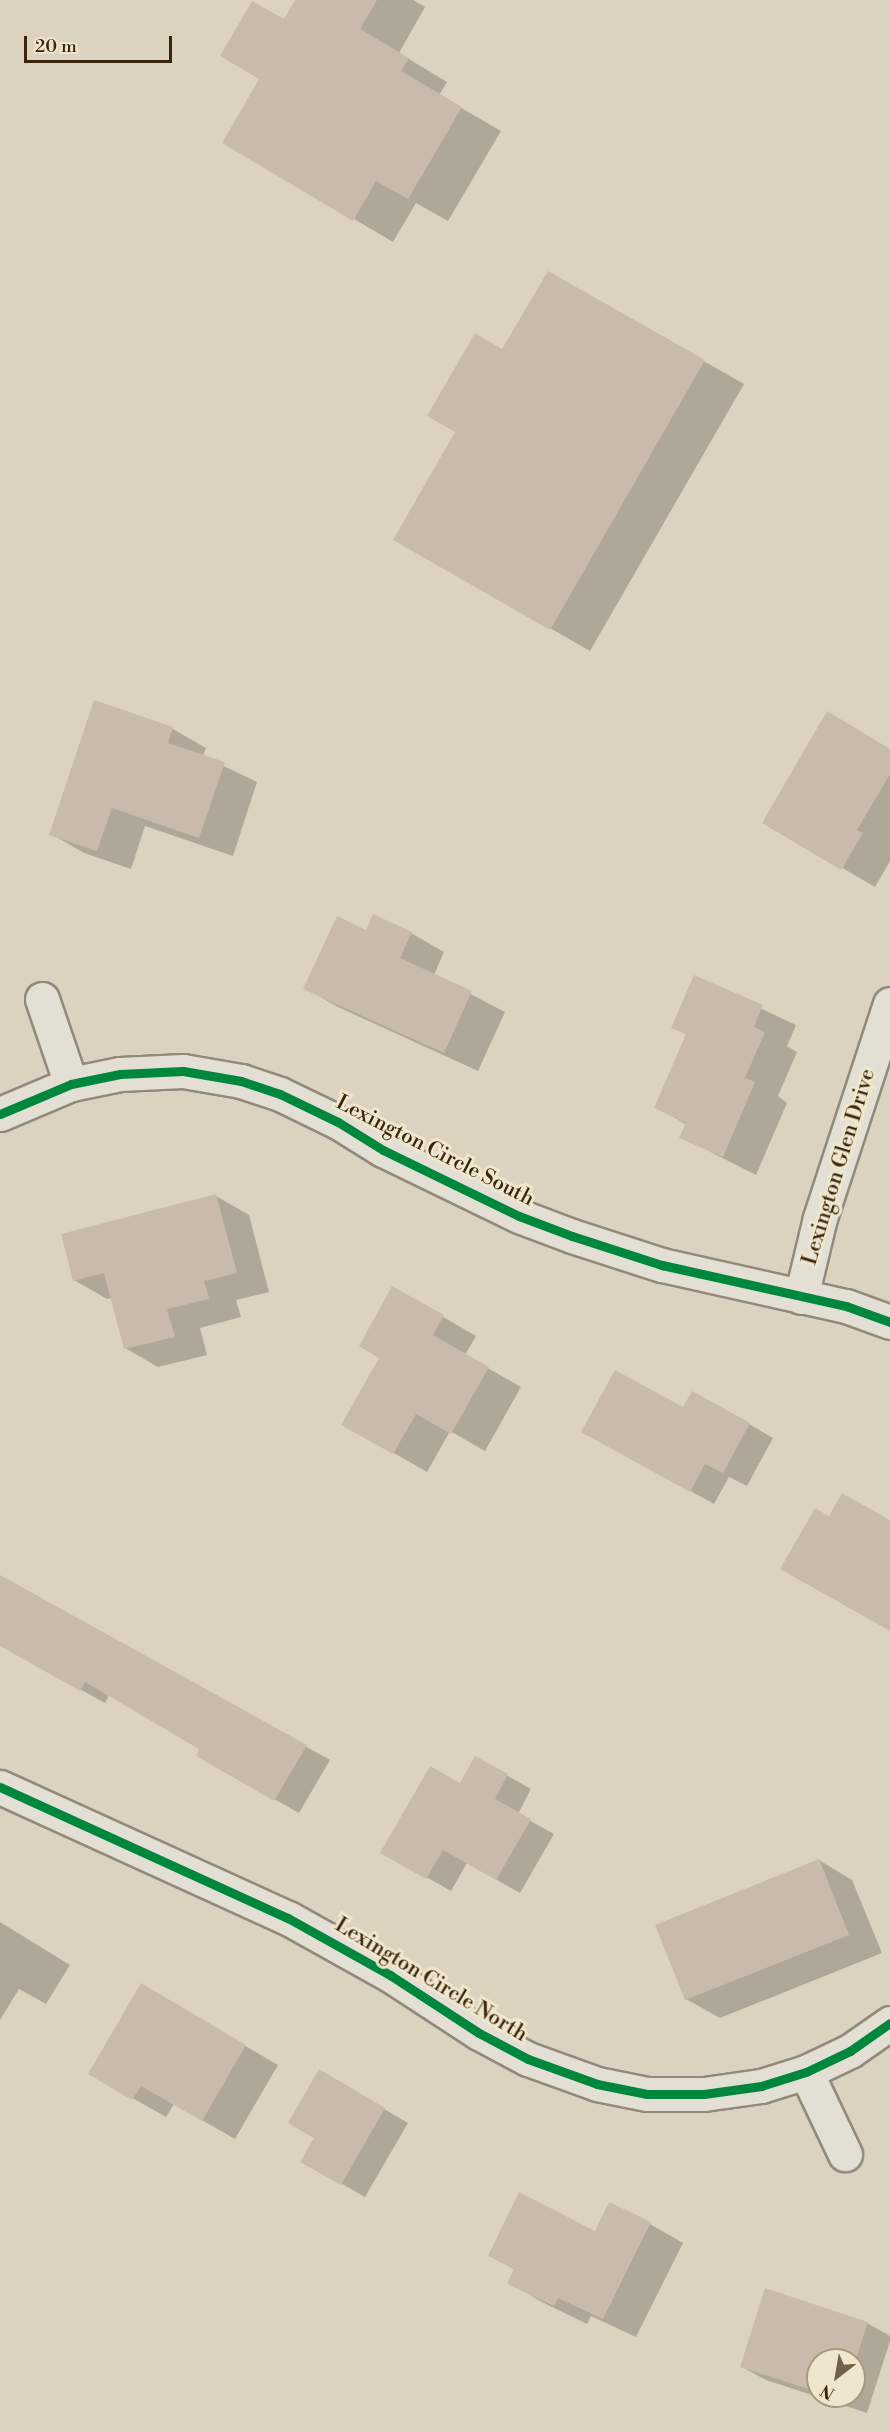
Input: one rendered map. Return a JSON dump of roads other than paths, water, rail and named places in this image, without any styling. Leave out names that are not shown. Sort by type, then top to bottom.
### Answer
[{"type":"street","points":[[42,999],[71,1084]]},
{"type":"street","name":"Lexington Glen Drive","points":[[801,1297],[820,1218],[890,1004]]},
{"type":"street","name":"Lexington Circle South","points":[[0,1114],[71,1084],[120,1074],[183,1071],[241,1081],[279,1094],[338,1122],[383,1150],[551,1228],[662,1265],[846,1306],[890,1322]]},
{"type":"street","name":"Lexington Circle North","points":[[0,1786],[288,1918],[390,1975],[479,2033],[528,2059],[597,2084],[647,2094],[704,2094],[761,2086],[806,2072],[850,2051],[890,2023]]},
{"type":"street","points":[[806,2072],[846,2154]]}]
